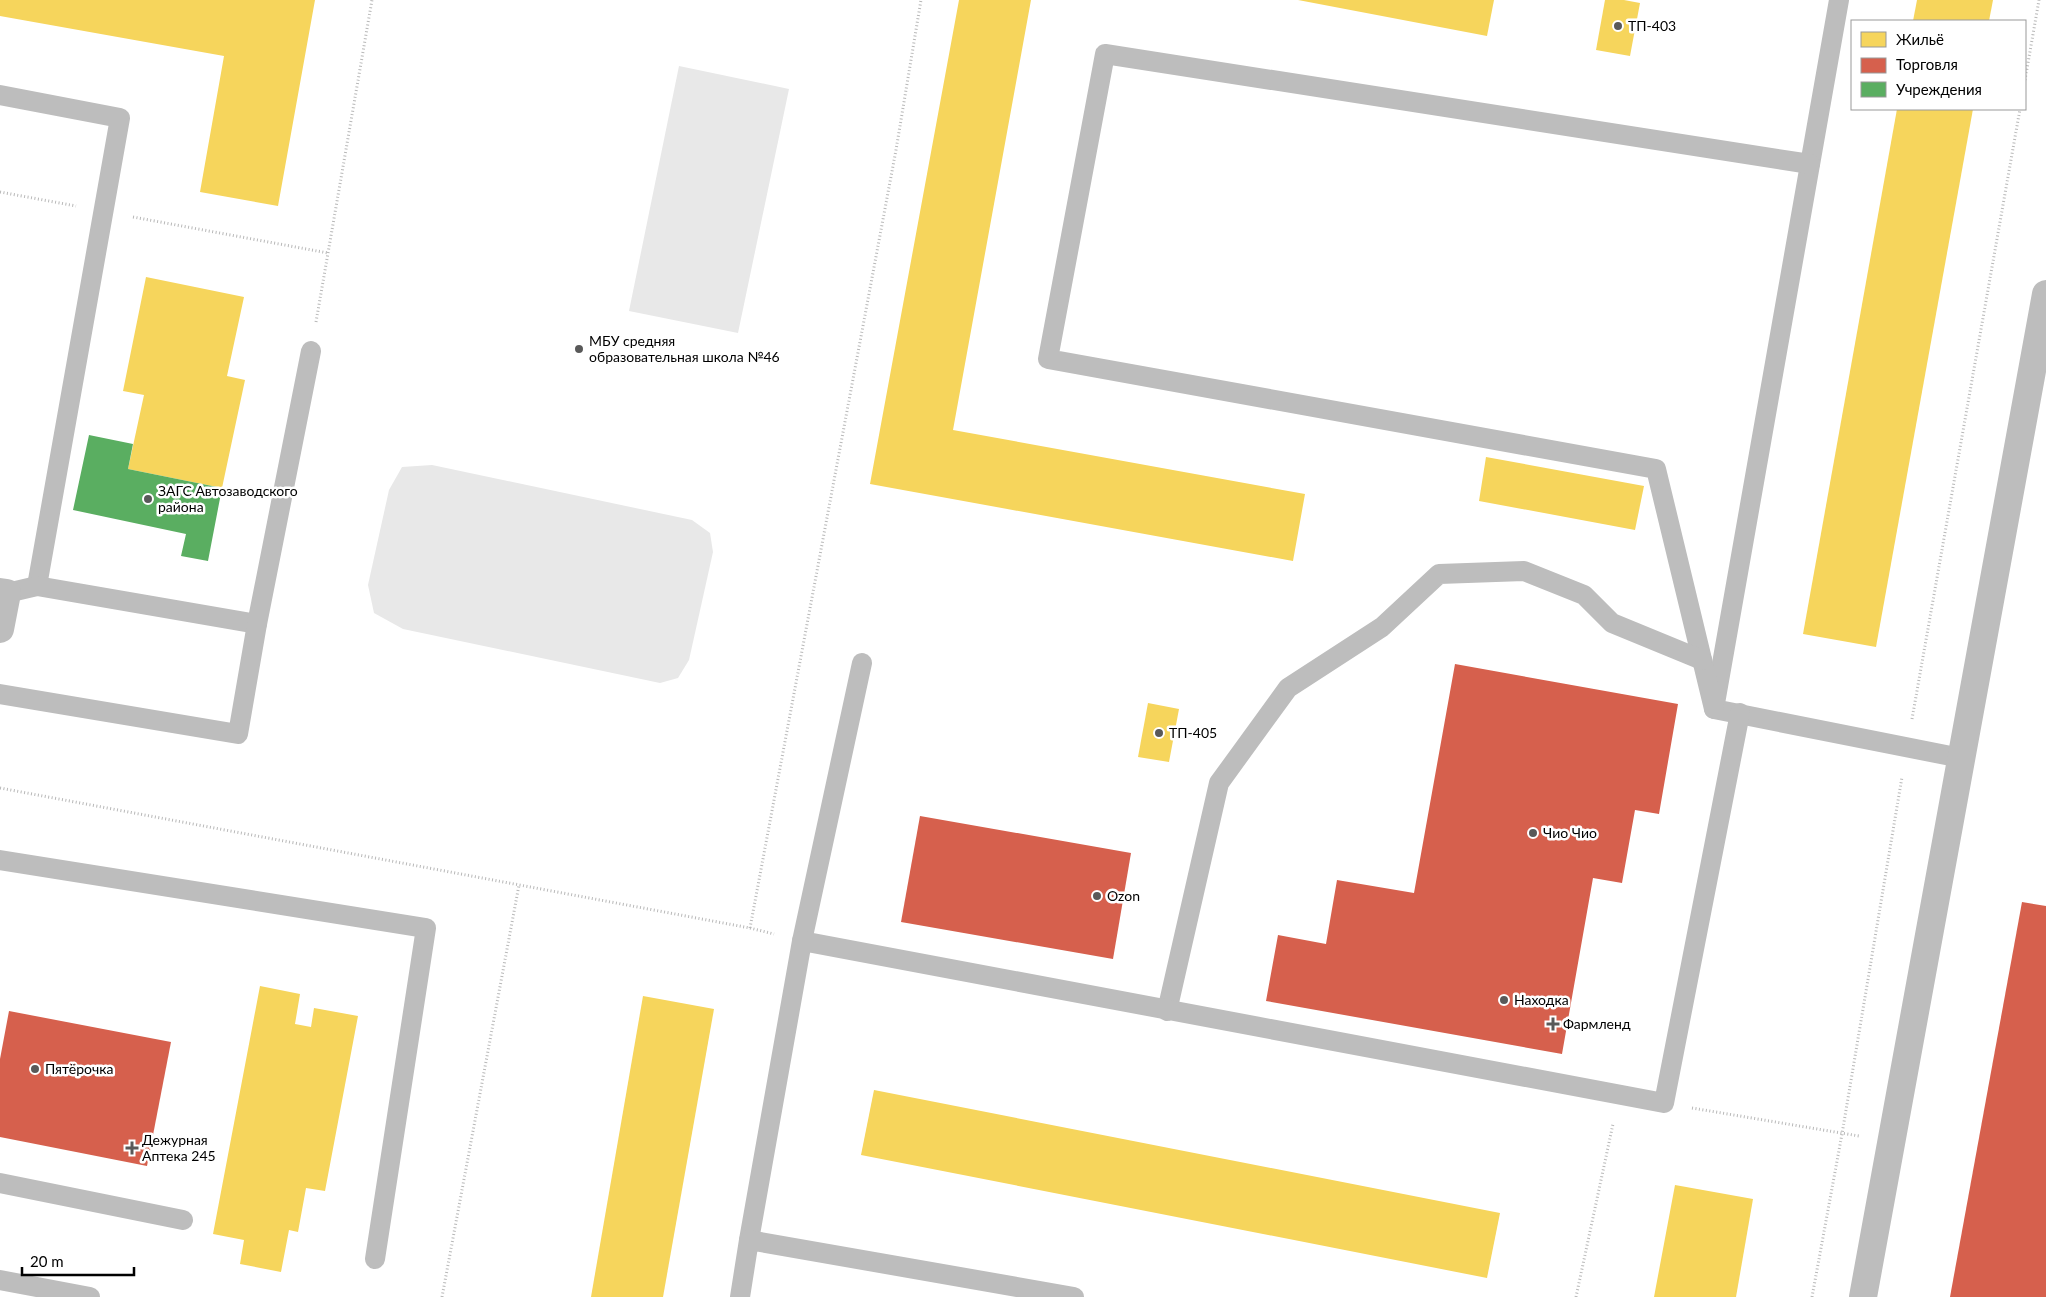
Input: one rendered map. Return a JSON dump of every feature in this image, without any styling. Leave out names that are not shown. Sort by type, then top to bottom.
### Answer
[{"type":"street","points":[[1863,1297],[2046,294]]},
{"type":"street","points":[[0,629],[3,592]]},
{"type":"lane","points":[[1714,709],[1839,0]]},
{"type":"lane","points":[[1714,709],[1656,469],[1048,359],[1105,54],[1810,164]]},
{"type":"lane","points":[[0,95],[120,118],[36,586]]},
{"type":"lane","points":[[0,694],[238,734],[257,624],[311,351]]},
{"type":"lane","points":[[1167,1011],[1218,783],[1288,688],[1382,627],[1440,574],[1524,571],[1584,595],[1612,623],[1702,660]]},
{"type":"lane","points":[[3,592],[36,586],[257,624]]},
{"type":"lane","points":[[740,1297],[802,941],[862,663]]},
{"type":"lane","points":[[1714,709],[1961,758]]},
{"type":"lane","points":[[802,941],[1664,1103],[1740,714]]},
{"type":"lane","points":[[0,860],[426,928],[375,1259]]},
{"type":"lane","points":[[0,1183],[183,1220]]},
{"type":"lane","points":[[749,1240],[1074,1297]]},
{"type":"lane","points":[[0,1280],[90,1297]]},
{"type":"path","points":[[311,351],[372,0]]},
{"type":"path","points":[[0,788],[750,928],[896,150],[921,0]]},
{"type":"path","points":[[2026,74],[2039,0]]},
{"type":"path","points":[[1812,1297],[2020,110]]},
{"type":"path","points":[[0,192],[328,253]]},
{"type":"path","points":[[442,1297],[519,885]]},
{"type":"path","points":[[1576,1297],[1619,1095]]},
{"type":"path","points":[[1664,1103],[1891,1142]]},
{"type":"shaded area","points":[[679,66],[789,89],[738,333],[629,311]]},
{"type":"shaded area","points":[[432,465],[692,520],[710,533],[713,552],[689,660],[678,678],[660,683],[403,629],[374,613],[368,585],[389,490],[402,467]]},
{"type":"building: Жильё","points":[[0,0],[315,0],[278,206],[200,192],[224,56],[0,16]]},
{"type":"building: Жильё","points":[[959,0],[1031,0],[953,430],[1305,494],[1293,561],[870,484]]},
{"type":"building: Жильё","points":[[1298,0],[1494,0],[1487,36]]},
{"type":"building: Жильё","name":"ТП-403","points":[[1605,0],[1624,0],[1640,3],[1630,56],[1596,50]]},
{"type":"building: Жильё","points":[[1917,0],[1993,0],[1989,20],[1913,20]]},
{"type":"building: Жильё","points":[[1897,110],[1973,110],[1876,647],[1803,634]]},
{"type":"building: Жильё","points":[[146,277],[244,297],[227,376],[245,380],[222,488],[128,469],[144,395],[123,391]]},
{"type":"building: Жильё","points":[[1486,457],[1644,486],[1635,530],[1479,501]]},
{"type":"building: Жильё","name":"ТП-405","points":[[1148,703],[1179,709],[1169,762],[1138,757]]},
{"type":"building: Жильё","points":[[260,986],[300,994],[295,1024],[311,1027],[314,1008],[358,1016],[325,1191],[306,1188],[298,1232],[289,1230],[281,1272],[240,1264],[244,1240],[213,1234]]},
{"type":"building: Жильё","points":[[643,996],[714,1009],[663,1297],[591,1297]]},
{"type":"building: Жильё","points":[[874,1090],[1500,1213],[1487,1278],[861,1155]]},
{"type":"building: Жильё","points":[[1675,1185],[1753,1199],[1736,1297],[1654,1297]]},
{"type":"building: Торговля","points":[[1455,664],[1678,704],[1659,814],[1635,810],[1622,883],[1593,878],[1562,1054],[1266,1001],[1278,935],[1326,944],[1337,880],[1414,893]]},
{"type":"building: Торговля","points":[[920,816],[1131,853],[1113,959],[901,922]]},
{"type":"building: Торговля","points":[[2022,902],[2046,906],[2046,1297],[1950,1297]]},
{"type":"building: Торговля","points":[[9,1011],[171,1042],[147,1166],[0,1137],[0,1059]]},
{"type":"building: Учреждения","name":"ЗАГС Автозаводского района","points":[[89,435],[133,444],[128,469],[222,488],[208,561],[181,556],[186,534],[73,510]]},
{"type":"place","name":"ТП-403","points":[[1618,26]]},
{"type":"place","name":"МБУ средняя образовательная школа №46","points":[[579,349]]},
{"type":"place","name":"ЗАГС Автозаводского района","points":[[148,499]]},
{"type":"place","name":"ТП-405","points":[[1159,733]]},
{"type":"place","name":"Чио Чио","points":[[1533,833]]},
{"type":"place","name":"Ozon","points":[[1097,896]]},
{"type":"place","name":"Находка","points":[[1504,1000]]},
{"type":"place","name":"Фармленд","points":[[1553,1024]]},
{"type":"place","name":"Пятёрочка","points":[[35,1069]]},
{"type":"place","name":"Дежурная Аптека 245","points":[[132,1148]]}]
